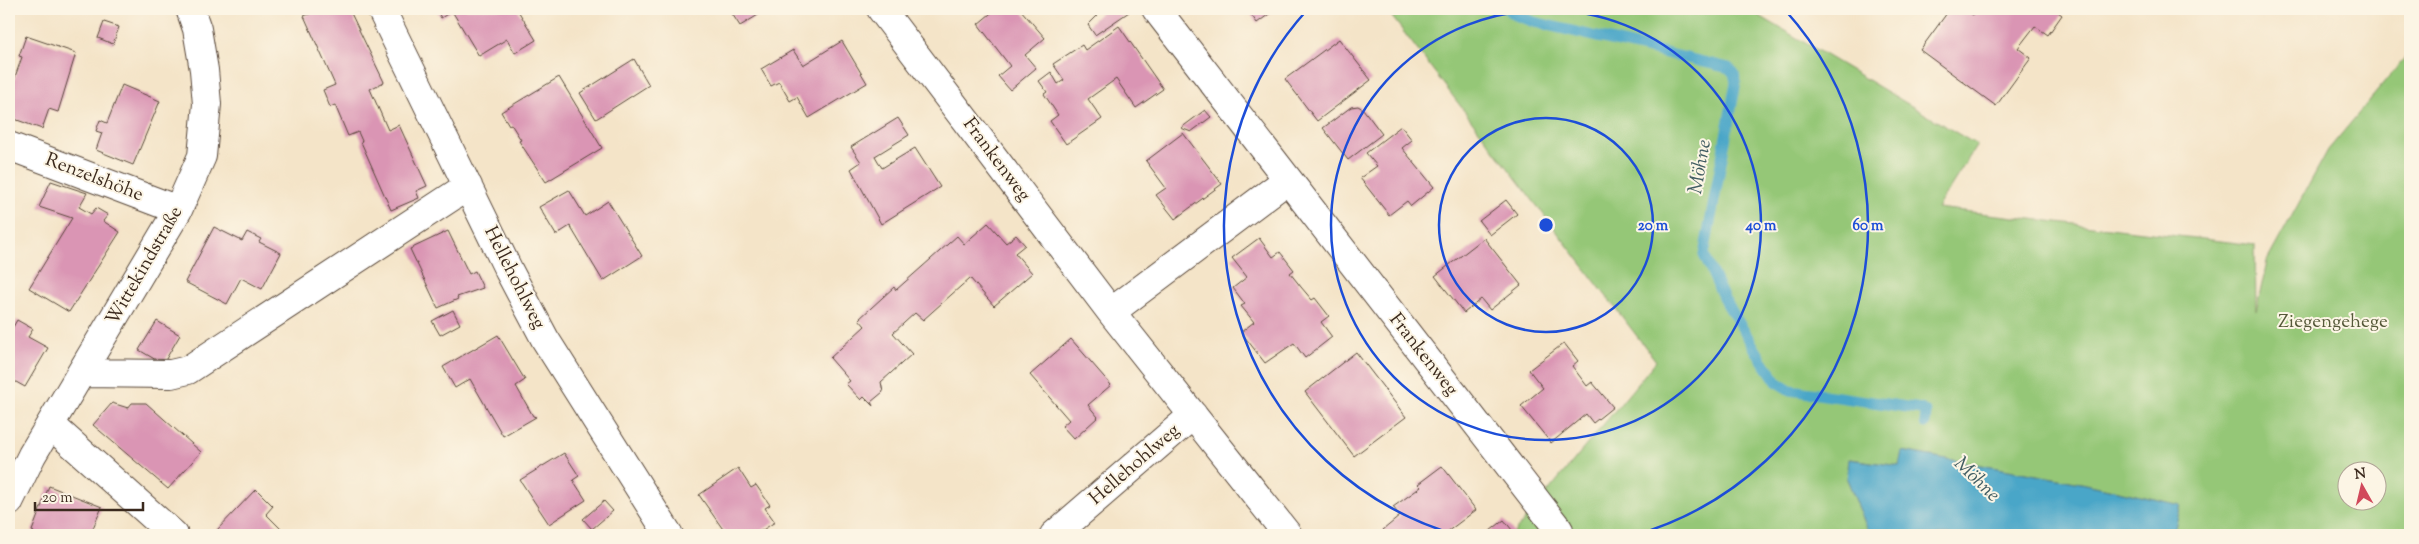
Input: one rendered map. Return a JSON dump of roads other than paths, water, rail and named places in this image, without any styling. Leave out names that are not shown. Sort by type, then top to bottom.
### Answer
[{"type":"street","name":"Wittekindstraße","points":[[12,485],[52,426],[81,373],[178,210],[202,156],[207,104],[204,70],[197,29],[190,9]]},
{"type":"street","name":"Hellehohlweg","points":[[381,9],[545,339],[669,535]]},
{"type":"street","name":"Frankenweg","points":[[881,9],[1111,312],[1288,535]]},
{"type":"street","name":"Frankenweg","points":[[1156,9],[1559,530]]},
{"type":"street","name":"Renzelshöhe","points":[[9,146],[178,210]]},
{"type":"street","points":[[1111,312],[1287,180]]},
{"type":"street","points":[[81,373],[170,374],[188,370],[468,186]]},
{"type":"street","name":"Hellehohlweg","points":[[1054,535],[1193,414]]},
{"type":"street","points":[[52,426],[174,535]]},
{"type":"water","points":[[1902,451],[2081,483],[2181,505],[2173,535],[1870,535],[1847,479],[1849,459],[1899,466]]},
{"type":"waterway","name":"Möhne","points":[[1507,9],[1513,14],[1534,22],[1729,68],[1734,73],[1736,82],[1704,255],[1723,297],[1777,382],[1790,390],[1921,409],[1926,413],[1925,423]]},
{"type":"park label","name":"Ziegengehege","points":[[2333,322]]}]
